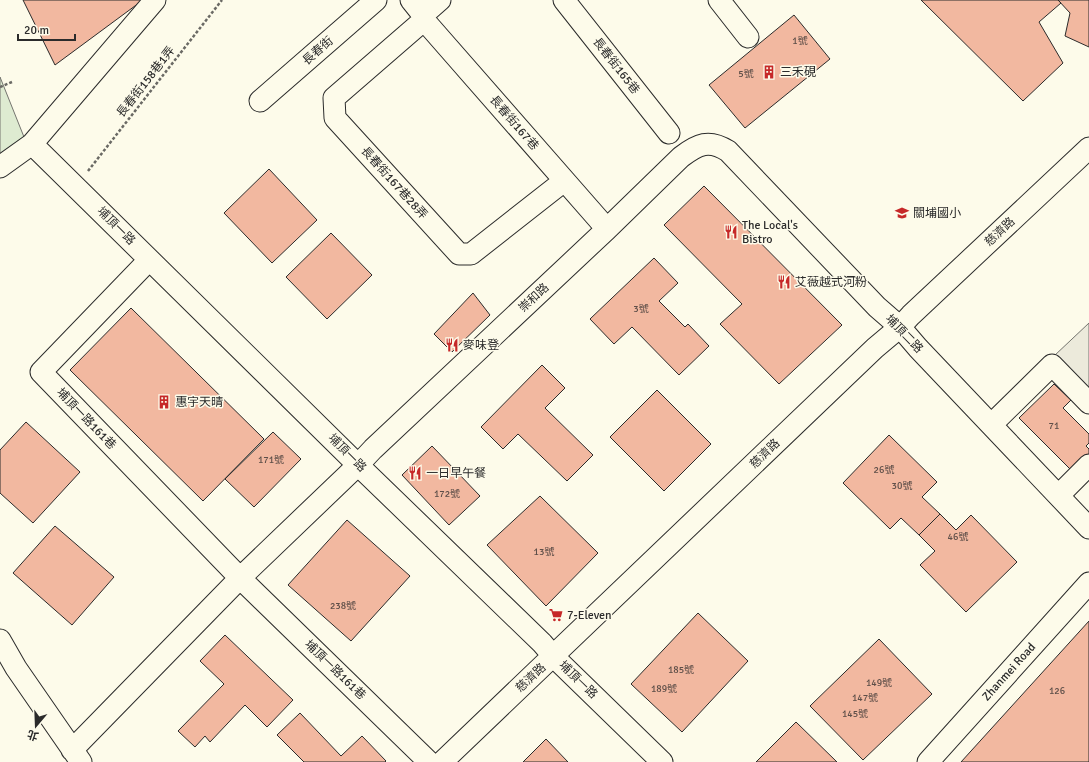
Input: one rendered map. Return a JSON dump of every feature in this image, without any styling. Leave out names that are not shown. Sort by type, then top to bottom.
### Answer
[{"type":"street","points":[[0,167],[32,144],[155,0]]},
{"type":"street","name":"長春街","points":[[260,101],[376,0]]},
{"type":"street","points":[[419,12],[440,0]]},
{"type":"street","name":"長春街165巷","points":[[564,0],[669,133]]},
{"type":"street","points":[[718,0],[748,37]]},
{"type":"street","name":"長春街167巷","points":[[419,12],[600,221],[606,230]]},
{"type":"street","name":"長春街167巷28弄","points":[[419,12],[334,98],[335,118],[459,254],[471,254],[564,181]]},
{"type":"street","name":"崇和路","points":[[358,465],[681,157],[694,147],[704,143],[715,145]]},
{"type":"street","name":"埔頂一路","points":[[32,144],[358,465],[542,642],[554,657],[662,762]]},
{"type":"street","name":"埔頂二路","points":[[715,145],[728,151],[877,307],[900,327],[918,348],[992,424],[1089,528]]},
{"type":"street","name":"慈濟路","points":[[442,762],[554,657],[875,348],[900,327],[1089,148]]},
{"type":"street","name":"埔頂一路161巷","points":[[149,260],[41,372],[240,578],[429,762]]},
{"type":"street","points":[[992,424],[1052,365],[1089,403]]},
{"type":"street","points":[[0,640],[16,668],[76,756],[240,578],[358,465]]},
{"type":"street","points":[[1059,495],[1089,465]]},
{"type":"street","name":"Zhanmei Road","points":[[928,762],[1089,583]]},
{"type":"path","name":"長春街158巷1弄","points":[[84,175],[222,0]]},
{"type":"path","points":[[0,87],[12,82]]},
{"type":"green space","points":[[0,77],[26,142],[0,161]]},
{"type":"shaded area","points":[[1089,323],[1089,394],[1054,356]]},
{"type":"building","points":[[23,0],[143,0],[55,65]]},
{"type":"building","points":[[921,0],[1058,0],[1061,3],[1039,22],[1063,63],[1023,101]]},
{"type":"building","points":[[1058,0],[1089,0],[1089,47],[1065,36],[1070,13]]},
{"type":"building","name":"三禾硯","points":[[794,15],[830,59],[745,128],[709,85]]},
{"type":"building","points":[[269,169],[317,220],[272,263],[224,213]]},
{"type":"building","points":[[704,186],[842,325],[779,384],[720,324],[742,304],[664,225]]},
{"type":"building","points":[[331,233],[372,275],[327,319],[286,277]]},
{"type":"building","points":[[654,258],[678,283],[659,301],[685,327],[688,324],[709,346],[679,375],[632,327],[614,344],[590,319]]},
{"type":"building","points":[[473,293],[490,315],[452,352],[434,334]]},
{"type":"building","name":"惠宇天晴","points":[[131,308],[264,439],[203,501],[70,370]]},
{"type":"building","points":[[542,365],[565,388],[545,408],[593,455],[567,481],[518,434],[503,449],[481,427]]},
{"type":"building","points":[[1054,384],[1071,400],[1063,408],[1089,434],[1089,443],[1086,446],[1089,449],[1089,459],[1074,473],[1019,418]]},
{"type":"building","points":[[657,390],[711,444],[664,491],[610,437]]},
{"type":"building","points":[[26,422],[80,472],[33,523],[0,493],[0,450]]},
{"type":"building","points":[[273,432],[301,459],[254,507],[225,479]]},
{"type":"building","points":[[889,435],[937,482],[922,497],[940,514],[919,535],[901,518],[890,529],[843,483]]},
{"type":"building","points":[[432,446],[480,496],[449,525],[402,475]]},
{"type":"building","points":[[540,496],[598,553],[546,606],[487,545]]},
{"type":"building","points":[[940,514],[956,530],[971,515],[1017,562],[966,612],[920,565],[935,551],[919,535]]},
{"type":"building","points":[[347,520],[410,576],[351,641],[288,585]]},
{"type":"building","points":[[55,526],[114,577],[72,625],[13,573]]},
{"type":"building","points":[[698,613],[748,661],[682,732],[631,684]]},
{"type":"building","points":[[1089,621],[1089,762],[961,762]]},
{"type":"building","points":[[225,635],[293,700],[267,727],[245,705],[210,742],[205,736],[195,747],[178,731],[224,684],[200,661]]},
{"type":"building","points":[[879,639],[932,694],[863,760],[810,706]]},
{"type":"building","points":[[300,713],[341,756],[362,736],[386,761],[304,762],[277,735]]},
{"type":"building","points":[[796,722],[837,762],[756,762]]},
{"type":"building","points":[[546,739],[568,762],[523,762]]},
{"type":"place","name":"三禾硯","points":[[769,72]]},
{"type":"place","name":"關埔國小","points":[[902,213]]},
{"type":"place","name":"The Local's Bistro","points":[[731,232]]},
{"type":"place","name":"艾薇越式河粉","points":[[784,282]]},
{"type":"place","name":"麥味登","points":[[452,345]]},
{"type":"place","name":"惠宇天晴","points":[[164,402]]},
{"type":"place","name":"一日早午餐","points":[[415,473]]},
{"type":"place","name":"7-Eleven","points":[[556,615]]}]
